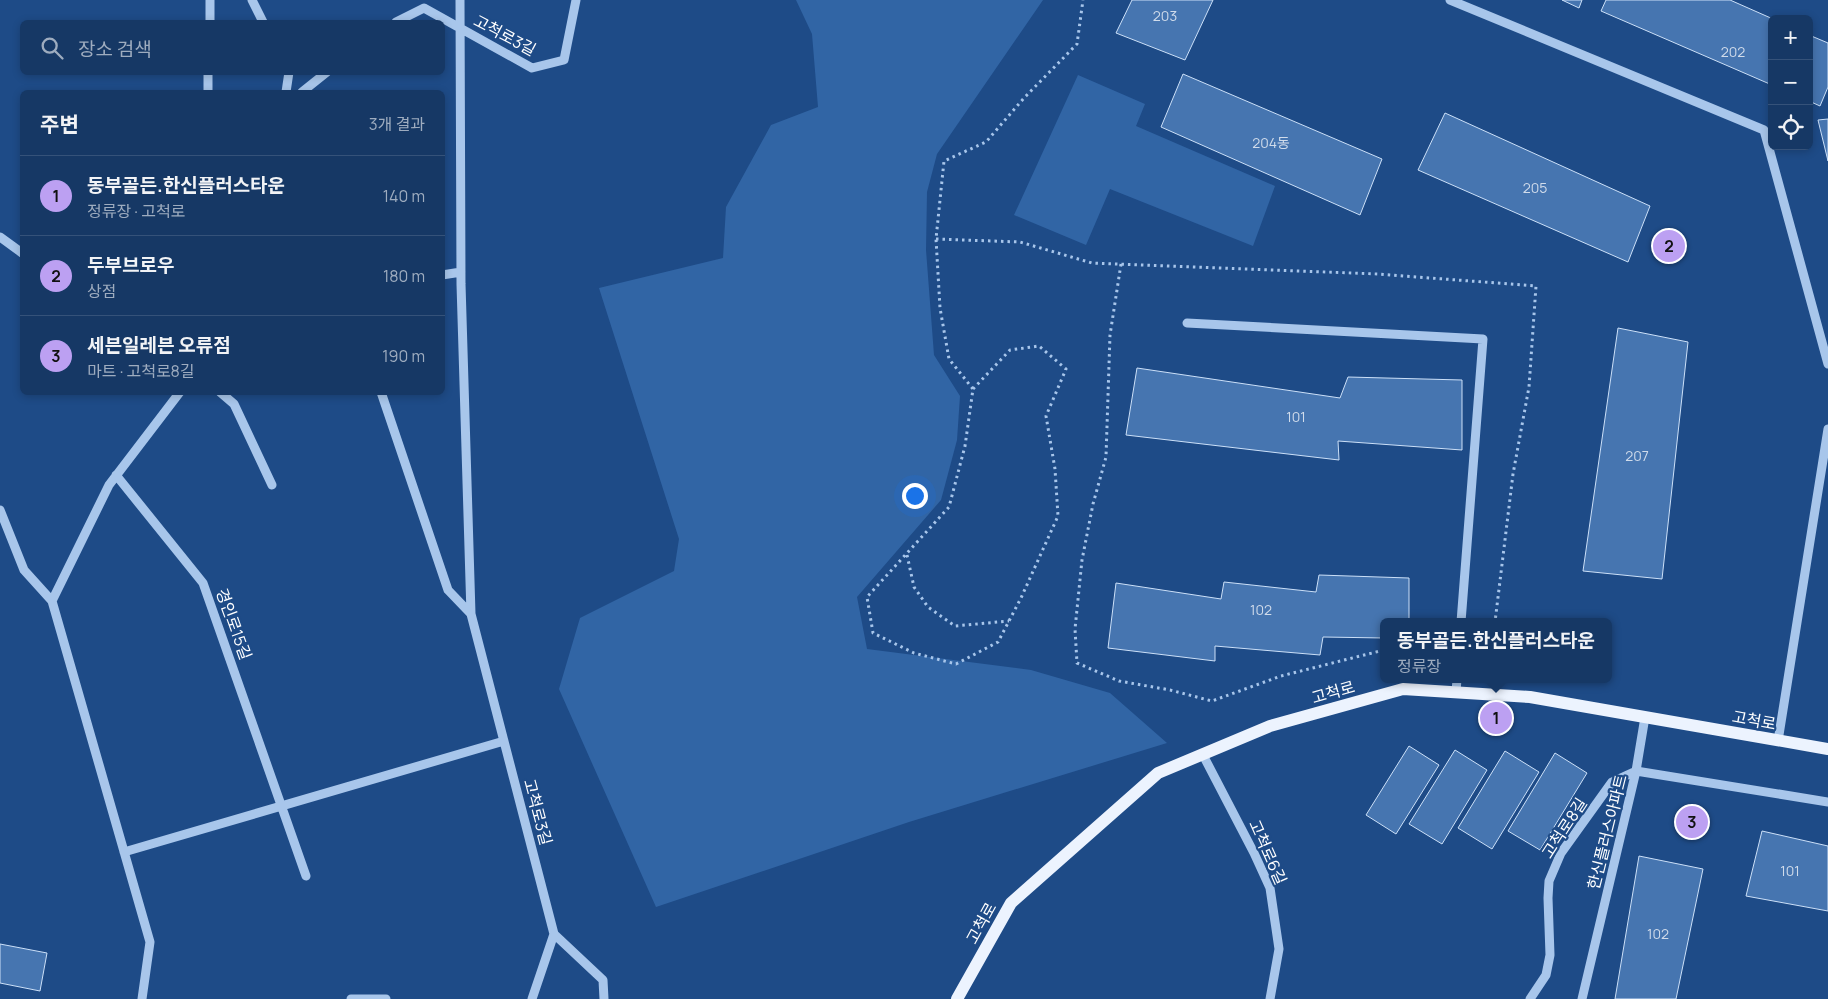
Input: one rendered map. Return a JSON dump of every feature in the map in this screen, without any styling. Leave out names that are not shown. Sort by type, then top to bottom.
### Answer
[{"type":"main road","name":"고척로","points":[[957,999],[1011,903],[1158,774],[1270,726],[1403,689],[1530,697],[1828,749]]},
{"type":"street","points":[[210,0],[210,20]]},
{"type":"street","points":[[252,0],[262,20]]},
{"type":"street","name":"고척로3길","points":[[460,0],[461,272],[472,614],[554,934]]},
{"type":"street","name":"고척로3길","points":[[400,20],[424,8],[532,68],[564,60],[576,0]]},
{"type":"street","points":[[1450,0],[1764,130],[1828,364]]},
{"type":"street","points":[[208,75],[208,90]]},
{"type":"street","points":[[286,90],[288,75]]},
{"type":"street","points":[[304,90],[323,75]]},
{"type":"street","points":[[0,237],[20,252]]},
{"type":"street","points":[[445,275],[461,272]]},
{"type":"street","points":[[1187,323],[1483,339],[1460,618]]},
{"type":"street","points":[[52,601],[109,485],[178,395]]},
{"type":"street","points":[[224,395],[234,404],[272,485]]},
{"type":"street","points":[[382,395],[448,590],[472,614]]},
{"type":"street","points":[[1778,741],[1828,428]]},
{"type":"street","name":"경인로15길","points":[[116,475],[203,582],[306,876]]},
{"type":"street","points":[[0,510],[24,570],[52,601],[150,942],[142,999]]},
{"type":"street","points":[[1456,692],[1457,683]]},
{"type":"street","points":[[1636,771],[1645,716]]},
{"type":"street","points":[[124,852],[504,741]]},
{"type":"street","name":"고척로6길","points":[[1203,755],[1270,888],[1279,949],[1270,999]]},
{"type":"street","name":"한신플러스아파트","points":[[1582,999],[1636,771],[1828,802]]},
{"type":"street","name":"고척로8길","points":[[1530,999],[1546,975],[1550,955],[1549,881],[1561,853],[1612,782],[1636,771]]},
{"type":"street","points":[[532,999],[554,934],[602,980],[604,999]]},
{"type":"street","points":[[351,999],[386,999]]},
{"type":"path","points":[[974,389],[949,359],[940,308],[936,239],[944,160],[986,142],[1024,98],[1077,44],[1083,0]]},
{"type":"path","points":[[936,239],[1020,242],[1092,263],[1121,264],[1110,335],[1106,456],[1093,504],[1082,560],[1075,629],[1077,663],[1119,681],[1170,690],[1212,702],[1280,676],[1380,651]]},
{"type":"path","points":[[1040,346],[1066,369],[1046,416],[1055,469],[1058,516],[1036,568],[998,642],[956,664],[914,653],[873,633],[866,597],[949,507],[965,446],[974,389],[1010,350],[1040,346]]},
{"type":"path","points":[[906,554],[914,587],[928,607],[955,626],[1010,620]]},
{"type":"shaded area","points":[[796,0],[1043,0],[937,154],[927,192],[926,250],[934,355],[960,396],[957,440],[941,500],[857,597],[867,649],[1031,670],[1110,693],[1167,743],[909,822],[656,907],[559,689],[580,618],[674,571],[679,539],[599,288],[723,258],[726,207],[771,125],[818,107],[812,34]]},
{"type":"shaded area","points":[[1078,75],[1145,104],[1136,126],[1275,186],[1253,246],[1110,189],[1086,245],[1014,215]]},
{"type":"building","points":[[1132,0],[1213,0],[1185,60],[1116,33]]},
{"type":"building","points":[[1562,0],[1582,0],[1579,8]]},
{"type":"building","points":[[1606,0],[1730,0],[1768,17],[1768,83],[1601,11]]},
{"type":"building","points":[[1813,37],[1828,43],[1828,87],[1820,106],[1813,103]]},
{"type":"building","points":[[1183,74],[1382,159],[1360,215],[1161,127]]},
{"type":"building","points":[[1445,113],[1650,206],[1628,262],[1418,170]]},
{"type":"building","points":[[1828,119],[1828,161],[1818,120]]},
{"type":"building","points":[[1618,328],[1688,342],[1662,579],[1583,571]]},
{"type":"building","points":[[1137,368],[1340,398],[1348,377],[1462,380],[1462,450],[1338,441],[1339,460],[1126,435]]},
{"type":"building","points":[[1319,575],[1409,578],[1409,618],[1380,618],[1380,638],[1323,637],[1320,655],[1215,646],[1215,661],[1108,648],[1116,583],[1221,599],[1224,582],[1316,592]]},
{"type":"building","points":[[1409,746],[1439,765],[1396,834],[1366,815]]},
{"type":"building","points":[[1455,750],[1487,770],[1442,844],[1409,824]]},
{"type":"building","points":[[1505,751],[1539,772],[1492,849],[1458,828]]},
{"type":"building","points":[[1555,753],[1587,773],[1540,850],[1508,831]]},
{"type":"building","points":[[1762,831],[1828,846],[1828,911],[1746,896]]},
{"type":"building","points":[[1639,856],[1703,869],[1676,999],[1615,999]]},
{"type":"building","points":[[0,944],[47,953],[40,991],[0,983]]},
{"type":"place","name":"두부브로우","points":[[1669,246]]},
{"type":"place","name":"동부골든.한신플러스타운","points":[[1496,718]]},
{"type":"place","name":"세븐일레븐 오류점","points":[[1692,822]]}]
